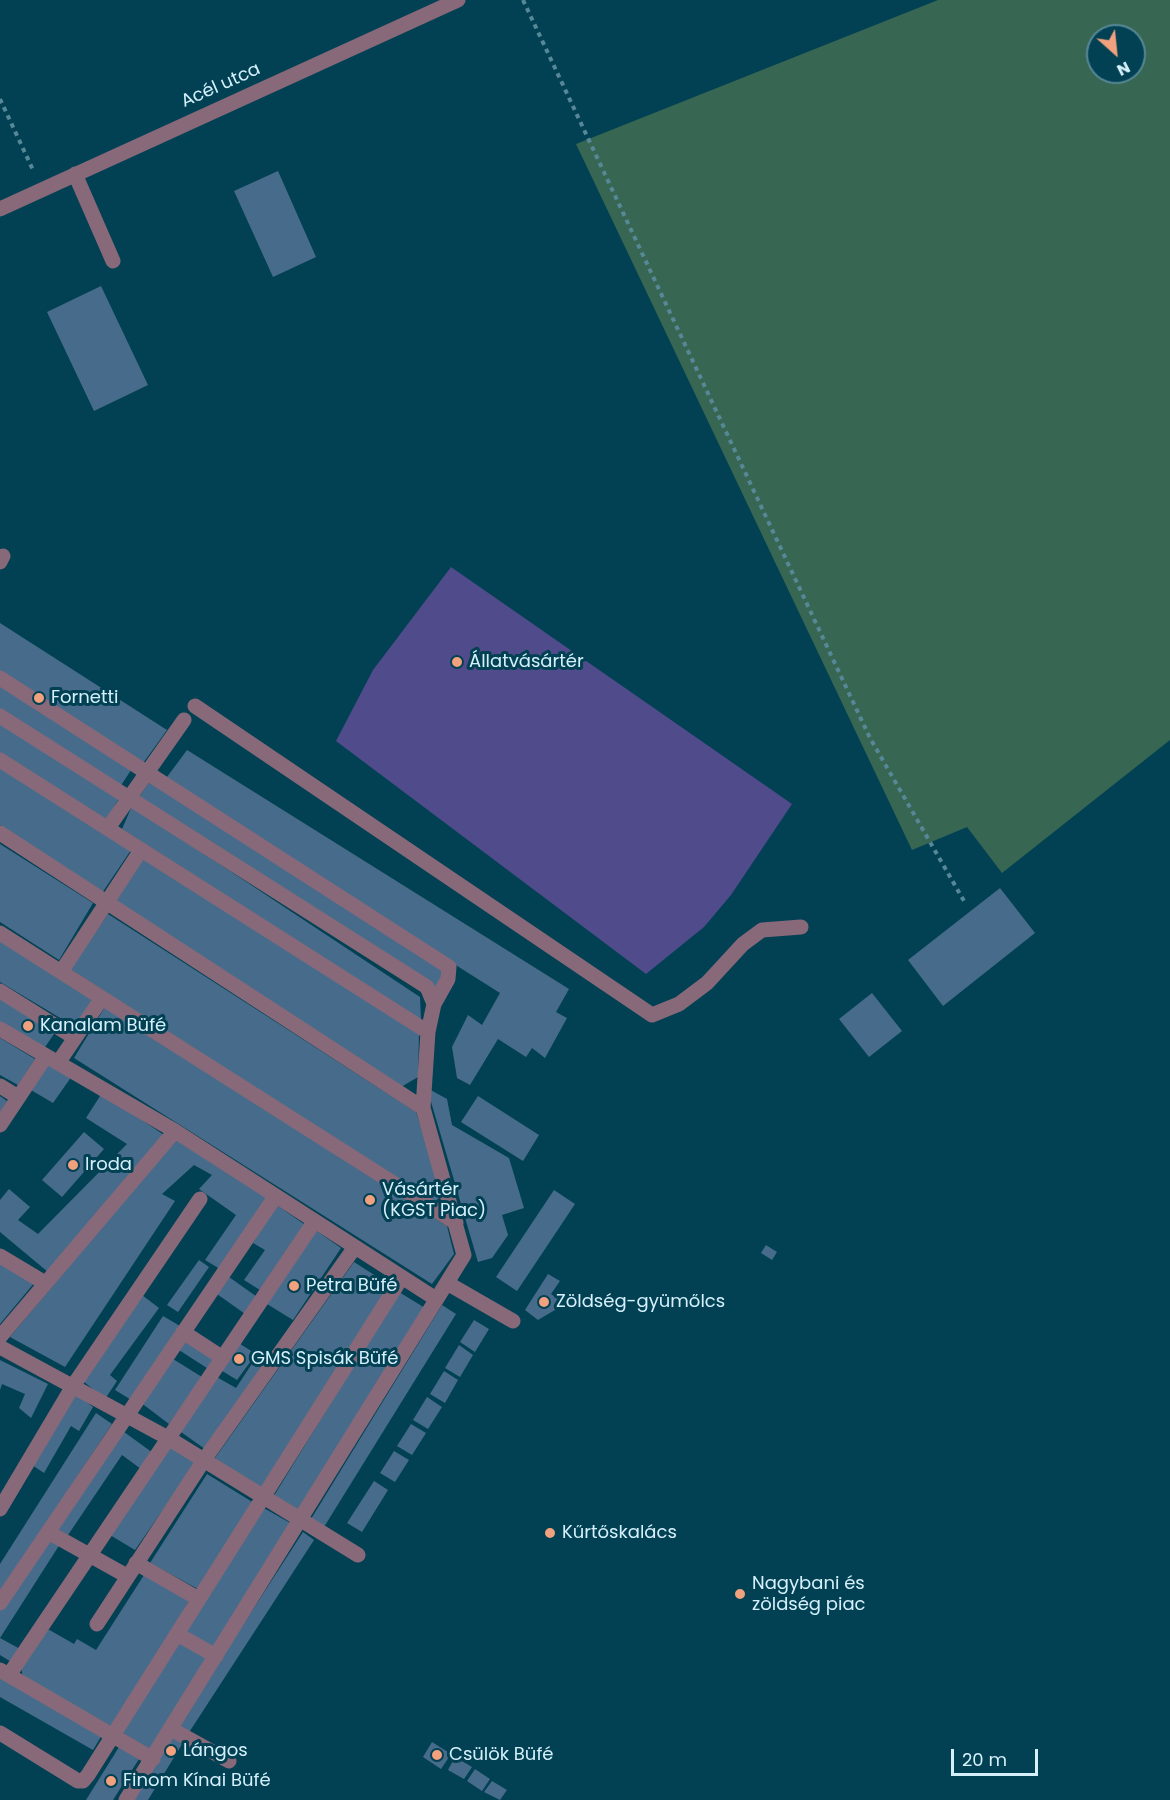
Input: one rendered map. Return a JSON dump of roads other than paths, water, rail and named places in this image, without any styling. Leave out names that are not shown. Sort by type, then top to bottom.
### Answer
[{"type":"street","name":"Acél utca","points":[[2,204],[42,189],[458,0]]},
{"type":"street","points":[[75,174],[113,261]]},
{"type":"street","points":[[0,678],[449,967],[448,979],[434,1004],[428,1032],[423,1108],[464,1255],[126,1800]]},
{"type":"street","points":[[195,706],[652,1015],[679,1004],[707,983],[743,944],[762,930],[801,927]]},
{"type":"street","points":[[0,716],[427,987],[434,1004]]},
{"type":"street","points":[[108,828],[184,720]]},
{"type":"street","points":[[0,760],[428,1032]]},
{"type":"street","points":[[0,833],[423,1108]]},
{"type":"street","points":[[61,972],[141,850]]},
{"type":"street","points":[[0,933],[456,1223]]},
{"type":"street","points":[[0,991],[75,1038]]},
{"type":"street","points":[[0,1125],[18,1097],[75,1038],[102,998]]},
{"type":"street","points":[[0,1029],[175,1131],[436,1299]]},
{"type":"street","points":[[0,1086],[18,1097]]},
{"type":"street","points":[[0,1337],[175,1131]]},
{"type":"street","points":[[0,1603],[275,1197]]},
{"type":"street","points":[[0,1509],[73,1386],[200,1199]]},
{"type":"street","points":[[153,1759],[4,1673],[90,1556],[314,1222]]},
{"type":"street","points":[[96,1624],[204,1460],[355,1248]]},
{"type":"street","points":[[0,1256],[45,1283]]},
{"type":"street","points":[[0,1733],[78,1781],[83,1781],[402,1277]]},
{"type":"street","points":[[447,1283],[513,1321]]},
{"type":"street","points":[[183,1332],[223,1358]]},
{"type":"street","points":[[0,1347],[168,1438],[358,1555]]},
{"type":"street","points":[[48,1532],[128,1576]]},
{"type":"street","points":[[136,1563],[199,1599]]},
{"type":"street","points":[[177,1634],[216,1656]]},
{"type":"street","points":[[171,1729],[229,1761]]},
{"type":"place","name":"Állatvásártér","points":[[457,662]]},
{"type":"place","name":"Fornetti","points":[[39,698]]},
{"type":"place","name":"Kanalam Büfé","points":[[28,1026]]},
{"type":"place","name":"Iroda","points":[[73,1165]]},
{"type":"place","name":"Vásártér (KGST Piac)","points":[[370,1200]]},
{"type":"place","name":"Petra Büfé","points":[[294,1286]]},
{"type":"place","name":"Zöldség-gyümőlcs","points":[[544,1302]]},
{"type":"place","name":"GMS Spisák Büfé","points":[[239,1359]]},
{"type":"place","name":"Kűrtőskalács","points":[[550,1533]]},
{"type":"place","name":"Nagybani és zöldség piac","points":[[740,1594]]},
{"type":"place","name":"Lángos","points":[[171,1751]]},
{"type":"place","name":"Csülök Büfé","points":[[437,1755]]},
{"type":"place","name":"Finom Kínai Büfé","points":[[111,1781]]}]
